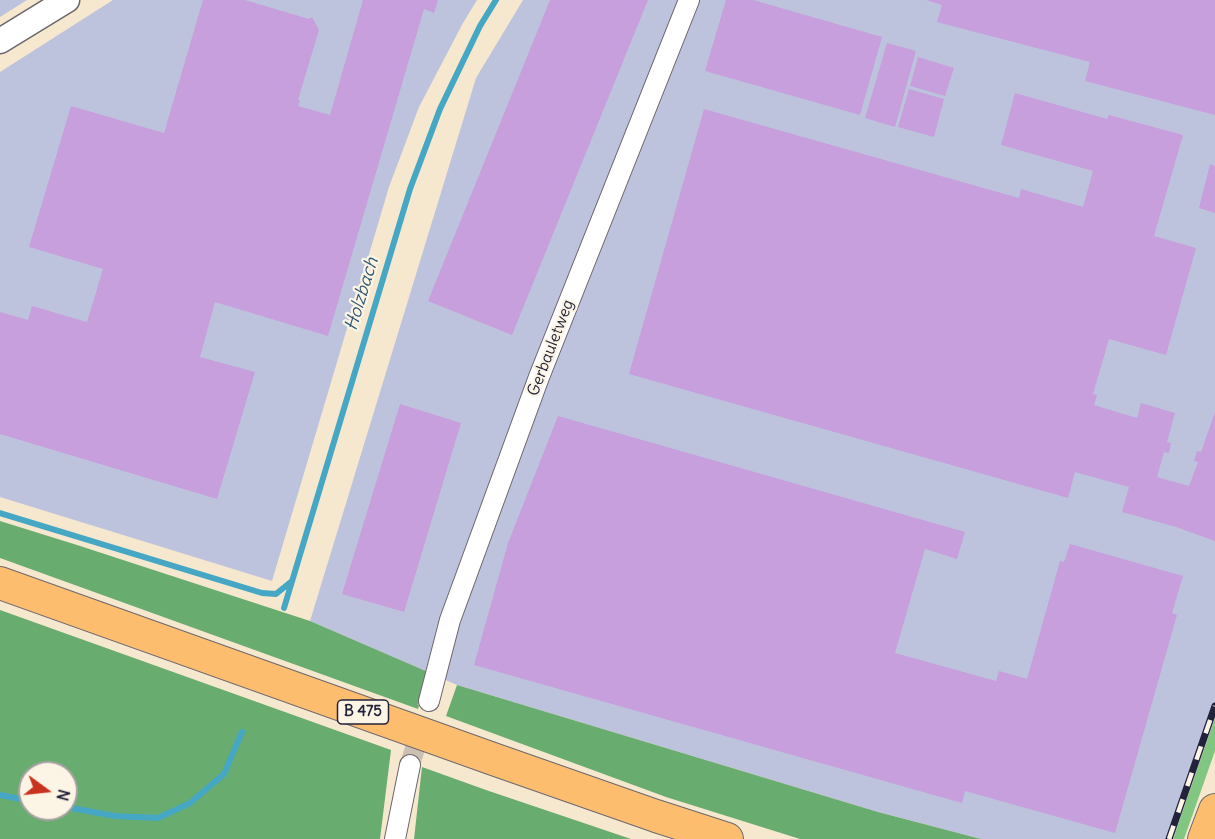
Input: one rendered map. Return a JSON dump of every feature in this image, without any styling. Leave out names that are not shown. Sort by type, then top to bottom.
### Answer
[{"type":"main road","name":"B 475","points":[[0,583],[496,760],[727,839]]},
{"type":"main road","points":[[1204,839],[1215,810]]},
{"type":"street","points":[[0,41],[67,0]]},
{"type":"street","name":"Gerbauletweg","points":[[429,701],[450,620],[539,377],[689,0]]},
{"type":"street","points":[[395,839],[410,765]]},
{"type":"shaded area","points":[[0,0],[27,0],[0,17]]},
{"type":"shaded area","points":[[113,0],[477,0],[419,107],[389,187],[272,581],[0,497],[0,72]]},
{"type":"shaded area","points":[[523,0],[1215,0],[1215,718],[1173,839],[981,839],[878,812],[457,685],[310,621],[476,78]]},
{"type":"green space","points":[[0,521],[310,621],[428,672],[418,709],[0,558]]},
{"type":"green space","points":[[0,610],[391,750],[380,839],[0,839]]},
{"type":"green space","points":[[457,685],[878,812],[981,839],[800,839],[666,797],[446,716]]},
{"type":"green space","points":[[1215,718],[1215,751],[1184,839],[1173,839]]},
{"type":"green space","points":[[422,767],[486,790],[631,839],[414,839]]},
{"type":"building","points":[[203,0],[245,0],[309,19],[312,17],[319,30],[298,106],[330,115],[363,0],[438,0],[434,13],[424,9],[328,336],[215,302],[200,357],[255,372],[217,499],[0,434],[0,312],[28,320],[32,306],[87,322],[103,269],[29,247],[71,106],[164,133]]},
{"type":"building","points":[[550,0],[648,0],[512,335],[428,301]]},
{"type":"building","points":[[726,0],[753,0],[882,37],[860,115],[705,71]]},
{"type":"building","points":[[926,0],[1215,0],[1215,115],[1085,81],[1090,62],[937,22],[942,5]]},
{"type":"building","points":[[887,43],[916,51],[895,127],[865,118]]},
{"type":"building","points":[[918,57],[954,68],[945,96],[910,86]]},
{"type":"building","points":[[909,89],[944,99],[934,137],[898,127]]},
{"type":"building","points":[[1015,93],[1107,119],[1109,115],[1183,135],[1154,236],[1196,248],[1166,355],[1109,339],[1093,394],[1097,395],[1094,405],[1137,418],[1141,403],[1175,413],[1167,442],[1171,443],[1169,453],[1164,452],[1157,477],[1189,486],[1198,462],[1194,461],[1197,451],[1201,452],[1215,412],[1215,541],[1122,512],[1129,487],[1075,472],[1068,498],[629,374],[704,109],[1019,198],[1021,189],[1083,207],[1093,171],[1001,145]]},
{"type":"building","points":[[1210,164],[1215,166],[1215,213],[1199,208]]},
{"type":"building","points":[[400,404],[461,423],[404,612],[342,594]]},
{"type":"building","points":[[558,416],[965,532],[957,559],[925,549],[895,653],[996,681],[999,671],[1027,679],[1060,561],[1064,562],[1070,544],[1183,576],[1172,613],[1177,615],[1115,833],[965,791],[962,803],[474,665],[508,543]]},
{"type":"waterway","name":"Holzbach","points":[[284,608],[410,189],[440,109],[480,26],[496,0]]},
{"type":"waterway","points":[[0,513],[262,593],[276,594],[292,581]]},
{"type":"waterway","name":"Holzbach","points":[[78,809],[115,816],[158,818],[190,803],[224,774],[242,732]]},
{"type":"waterway","name":"Holzbach","points":[[0,795],[18,799]]},
{"type":"tunnel","points":[[410,765],[429,701]]},
{"type":"railway","points":[[1169,839],[1215,706]]}]
